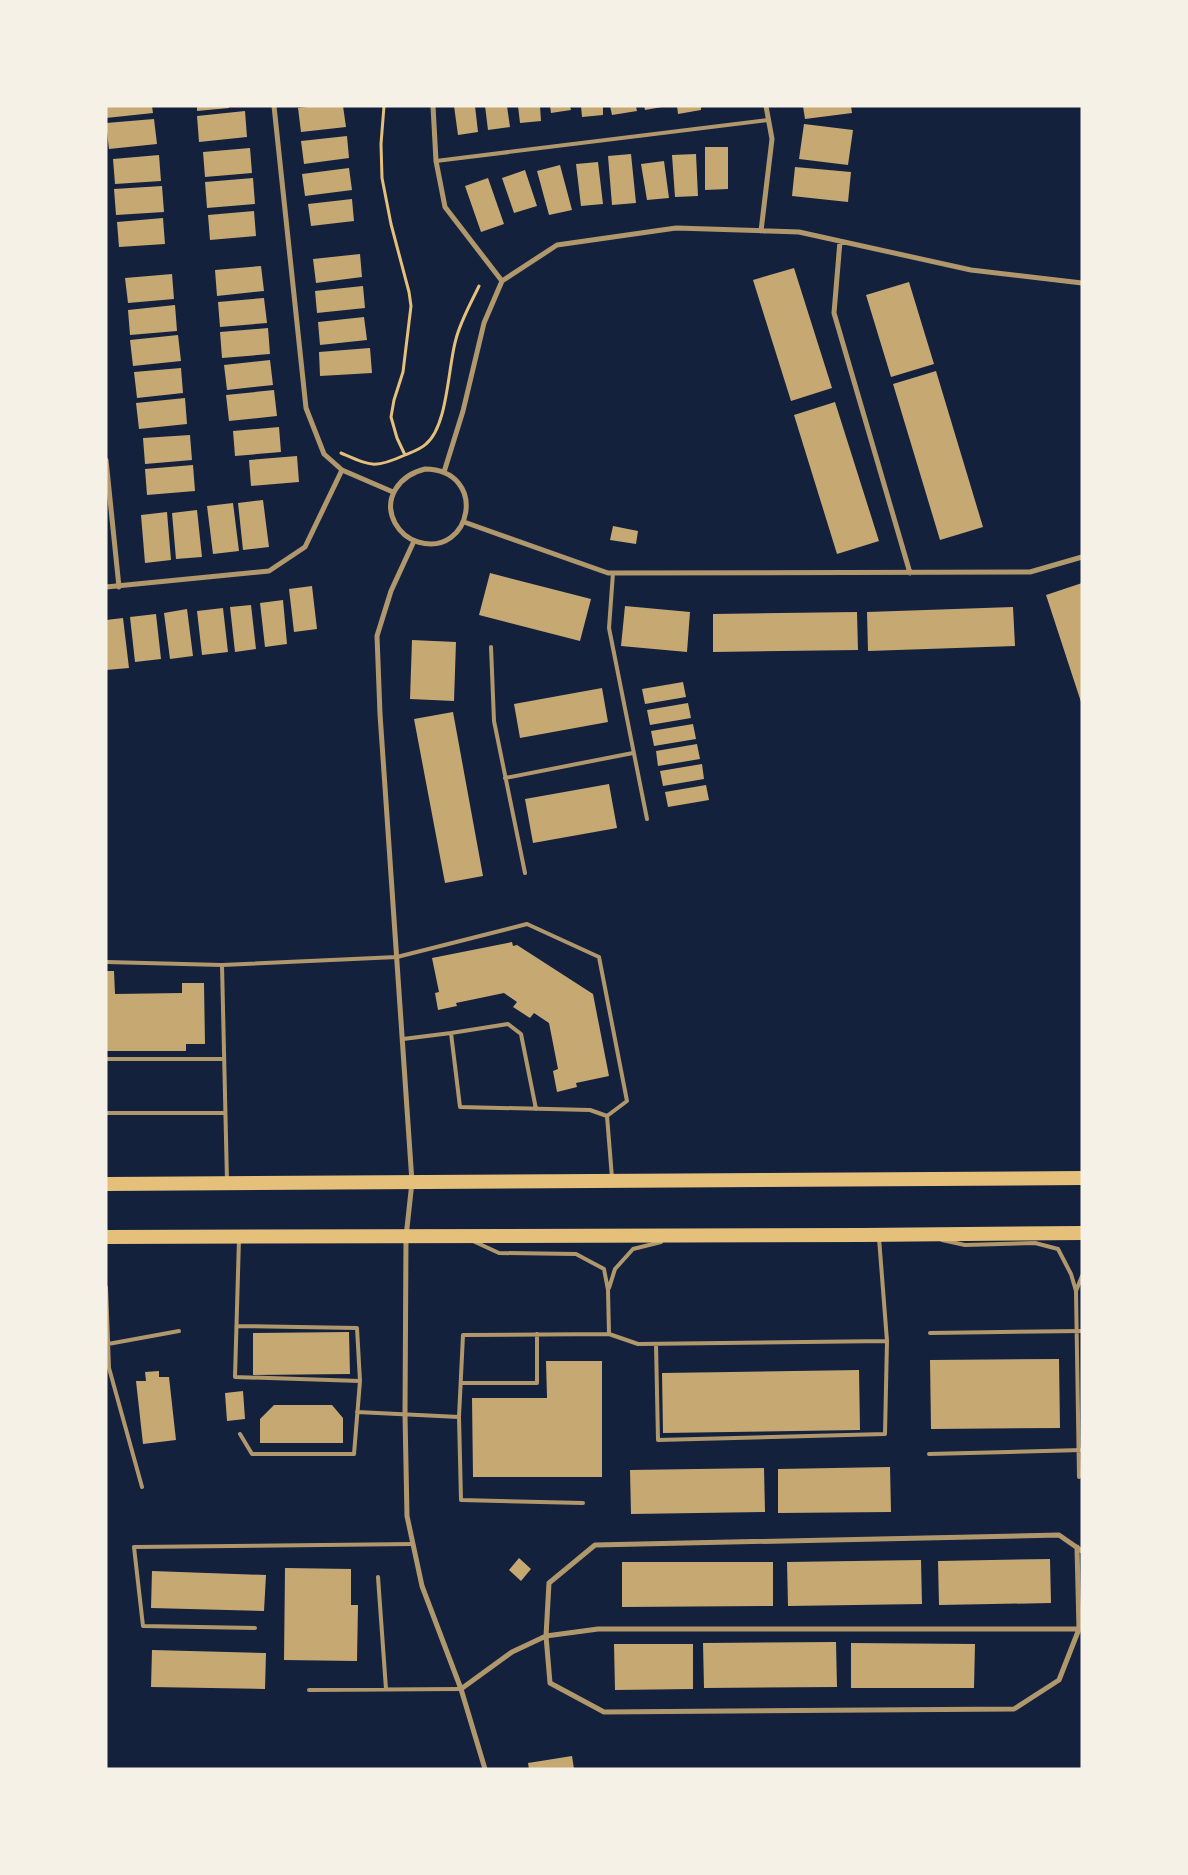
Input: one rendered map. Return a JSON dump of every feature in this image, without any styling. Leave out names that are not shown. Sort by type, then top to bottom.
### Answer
[{"type":"highway","points":[[106,1184],[1082,1178]]},
{"type":"highway","points":[[106,1237],[1082,1233]]},
{"type":"street","points":[[274,106],[306,408],[324,454],[342,470],[393,492]]},
{"type":"street","points":[[433,106],[436,162],[445,207],[502,281]]},
{"type":"street","points":[[761,231],[772,139],[766,106]]},
{"type":"street","points":[[444,472],[462,411],[484,323],[502,281],[558,245],[676,228],[799,232],[971,270],[1082,283]]},
{"type":"street","points":[[840,241],[834,313],[910,573]]},
{"type":"street","points":[[106,460],[119,587]]},
{"type":"street","points":[[425,469],[444,472],[453,477],[464,493],[467,512],[464,522],[459,530],[443,542],[424,544],[414,541],[399,529],[394,520],[392,511],[393,492],[406,476],[415,471],[425,469]]},
{"type":"street","points":[[106,587],[269,571],[305,547],[342,470]]},
{"type":"street","points":[[464,522],[608,573],[1030,572],[1082,557]]},
{"type":"street","points":[[414,541],[391,591],[378,636],[380,714],[412,1182],[406,1237],[405,1415],[407,1516],[422,1586],[461,1689],[485,1769]]},
{"type":"street","points":[[1059,1535],[1079,1549],[1080,1629],[1059,1680],[1014,1709],[604,1712],[550,1683],[546,1636],[549,1583],[595,1545],[1059,1535]]},
{"type":"street","points":[[461,1689],[512,1652],[546,1636],[598,1629],[1080,1629]]},
{"type":"lane","points":[[436,162],[768,120]]},
{"type":"lane","points":[[613,573],[609,628],[647,819]]},
{"type":"lane","points":[[491,647],[494,721],[525,873]]},
{"type":"lane","points":[[505,778],[634,753]]},
{"type":"lane","points":[[106,962],[222,965],[397,957],[527,924],[599,957],[627,1100],[607,1116]]},
{"type":"lane","points":[[222,965],[227,1183]]},
{"type":"lane","points":[[403,1038],[508,1024],[521,1034],[536,1109]]},
{"type":"lane","points":[[451,1033],[460,1107],[590,1110],[607,1116]]},
{"type":"lane","points":[[106,1059],[224,1059]]},
{"type":"lane","points":[[106,1113],[225,1113]]},
{"type":"lane","points":[[607,1116],[613,1182]]},
{"type":"lane","points":[[656,1344],[658,1440],[885,1434],[887,1341],[879,1235]]},
{"type":"lane","points":[[920,1235],[965,1245],[1035,1243],[1058,1249],[1072,1274],[1076,1290],[1079,1331],[1079,1477]]},
{"type":"lane","points":[[239,1236],[235,1377],[360,1381]]},
{"type":"lane","points":[[608,1290],[615,1269],[633,1249],[680,1236]]},
{"type":"lane","points":[[465,1237],[499,1253],[576,1254],[604,1269],[608,1290],[609,1334]]},
{"type":"lane","points":[[1076,1290],[1082,1276]]},
{"type":"lane","points":[[106,1287],[109,1368],[142,1487]]},
{"type":"lane","points":[[237,1326],[357,1328],[360,1381],[354,1454],[252,1454],[240,1434]]},
{"type":"lane","points":[[930,1333],[1079,1331]]},
{"type":"lane","points":[[108,1344],[179,1332]]},
{"type":"lane","points":[[583,1503],[461,1500],[459,1417],[463,1334],[609,1334],[638,1344],[887,1341]]},
{"type":"lane","points":[[461,1383],[537,1382],[537,1334]]},
{"type":"lane","points":[[357,1412],[459,1417]]},
{"type":"lane","points":[[929,1454],[1080,1450]]},
{"type":"lane","points":[[255,1628],[143,1626],[134,1547],[413,1544]]},
{"type":"lane","points":[[378,1577],[386,1689]]},
{"type":"lane","points":[[309,1690],[461,1689]]},
{"type":"path","points":[[384,106],[381,144],[382,178],[391,224],[410,292],[411,306],[403,372],[391,417],[397,438],[405,455]]},
{"type":"path","points":[[337,451],[371,466],[391,461],[426,445],[435,434],[442,412],[456,340],[462,321],[479,286]]},
{"type":"building","points":[[106,106],[152,106],[153,113],[106,118]]},
{"type":"building","points":[[197,106],[229,106],[229,108],[197,111]]},
{"type":"building","points":[[343,106],[346,127],[301,132],[298,108]]},
{"type":"building","points":[[454,106],[475,106],[478,132],[458,135]]},
{"type":"building","points":[[485,106],[507,106],[510,127],[488,130]]},
{"type":"building","points":[[518,106],[540,106],[541,121],[520,123]]},
{"type":"building","points":[[550,106],[570,106],[571,110],[551,113]]},
{"type":"building","points":[[581,106],[603,106],[603,115],[582,117]]},
{"type":"building","points":[[610,106],[636,106],[637,111],[612,115]]},
{"type":"building","points":[[644,106],[661,106],[662,107],[645,110]]},
{"type":"building","points":[[677,106],[701,106],[701,110],[678,114]]},
{"type":"building","points":[[803,106],[851,106],[852,113],[805,119]]},
{"type":"building","points":[[245,111],[247,137],[199,142],[197,116]]},
{"type":"building","points":[[154,119],[157,144],[109,149],[106,123]]},
{"type":"building","points":[[804,124],[853,130],[848,165],[799,159]]},
{"type":"building","points":[[347,136],[349,158],[304,164],[301,141]]},
{"type":"building","points":[[705,147],[728,147],[728,189],[705,190]]},
{"type":"building","points":[[250,148],[252,173],[205,177],[203,152]]},
{"type":"building","points":[[631,154],[636,203],[612,205],[608,156]]},
{"type":"building","points":[[696,154],[698,196],[675,197],[672,155]]},
{"type":"building","points":[[159,155],[161,181],[115,184],[113,159]]},
{"type":"building","points":[[664,161],[669,198],[647,200],[641,164]]},
{"type":"building","points":[[598,162],[603,204],[581,206],[576,164]]},
{"type":"building","points":[[560,165],[572,210],[549,215],[537,171]]},
{"type":"building","points":[[795,167],[851,172],[848,202],[792,196]]},
{"type":"building","points":[[349,168],[352,190],[305,196],[302,174]]},
{"type":"building","points":[[525,170],[537,206],[514,213],[502,178]]},
{"type":"building","points":[[253,178],[255,204],[207,208],[205,182]]},
{"type":"building","points":[[488,178],[504,224],[481,232],[465,186]]},
{"type":"building","points":[[162,186],[164,212],[116,215],[114,189]]},
{"type":"building","points":[[352,199],[354,221],[311,226],[308,204]]},
{"type":"building","points":[[254,211],[256,236],[210,240],[208,215]]},
{"type":"building","points":[[163,218],[165,244],[119,247],[117,222]]},
{"type":"building","points":[[360,254],[362,277],[316,283],[313,259]]},
{"type":"building","points":[[261,266],[264,291],[217,296],[215,270]]},
{"type":"building","points":[[794,268],[832,388],[791,401],[753,280]]},
{"type":"building","points":[[172,274],[174,299],[128,303],[125,278]]},
{"type":"building","points":[[909,282],[934,364],[891,377],[866,295]]},
{"type":"building","points":[[363,286],[365,308],[317,313],[315,291]]},
{"type":"building","points":[[264,298],[267,323],[220,327],[218,302]]},
{"type":"building","points":[[175,305],[177,331],[130,335],[128,310]]},
{"type":"building","points":[[364,317],[367,340],[320,345],[318,322]]},
{"type":"building","points":[[268,328],[270,354],[222,358],[220,332]]},
{"type":"building","points":[[178,335],[181,361],[133,366],[130,340]]},
{"type":"building","points":[[370,348],[372,373],[320,376],[319,352]]},
{"type":"building","points":[[270,360],[273,385],[227,390],[224,365]]},
{"type":"building","points":[[181,368],[183,393],[137,398],[134,372]]},
{"type":"building","points":[[936,371],[983,527],[940,540],[893,384]]},
{"type":"building","points":[[274,390],[277,416],[229,421],[226,395]]},
{"type":"building","points":[[185,398],[187,424],[139,429],[136,403]]},
{"type":"building","points":[[835,402],[879,541],[837,554],[794,415]]},
{"type":"building","points":[[279,427],[281,452],[235,456],[233,431]]},
{"type":"building","points":[[190,435],[192,460],[145,464],[143,438]]},
{"type":"building","points":[[297,456],[299,482],[251,486],[249,460]]},
{"type":"building","points":[[193,465],[195,491],[147,495],[145,469]]},
{"type":"building","points":[[263,500],[269,547],[243,550],[238,503]]},
{"type":"building","points":[[233,503],[239,551],[213,554],[207,506]]},
{"type":"building","points":[[197,510],[202,557],[176,559],[172,513]]},
{"type":"building","points":[[167,512],[171,560],[145,563],[141,515]]},
{"type":"building","points":[[613,526],[638,531],[636,544],[610,540]]},
{"type":"building","points":[[490,573],[591,599],[580,641],[479,615]]},
{"type":"building","points":[[1082,583],[1082,702],[1081,702],[1046,595]]},
{"type":"building","points":[[312,586],[317,629],[294,632],[289,589]]},
{"type":"building","points":[[283,600],[287,644],[265,647],[260,603]]},
{"type":"building","points":[[251,605],[256,649],[235,652],[230,607]]},
{"type":"building","points":[[625,606],[690,612],[687,652],[621,646]]},
{"type":"building","points":[[1013,607],[1015,646],[868,651],[867,612]]},
{"type":"building","points":[[223,608],[228,652],[202,655],[197,611]]},
{"type":"building","points":[[187,609],[193,656],[170,659],[164,613]]},
{"type":"building","points":[[857,612],[858,650],[713,652],[713,614]]},
{"type":"building","points":[[156,614],[161,659],[135,662],[130,617]]},
{"type":"building","points":[[123,618],[129,668],[106,670],[106,620]]},
{"type":"building","points":[[412,640],[456,642],[454,701],[410,699]]},
{"type":"building","points":[[683,682],[686,697],[645,704],[642,689]]},
{"type":"building","points":[[602,688],[608,722],[520,738],[514,704]]},
{"type":"building","points":[[688,703],[691,718],[650,725],[647,710]]},
{"type":"building","points":[[453,712],[483,876],[445,883],[414,719]]},
{"type":"building","points":[[693,724],[696,739],[654,746],[651,731]]},
{"type":"building","points":[[697,744],[700,759],[658,766],[656,751]]},
{"type":"building","points":[[702,764],[704,779],[663,786],[660,771]]},
{"type":"building","points":[[609,784],[617,828],[533,843],[525,799]]},
{"type":"building","points":[[706,785],[709,800],[668,807],[665,792]]},
{"type":"building","points":[[512,942],[513,946],[517,945],[593,994],[609,1076],[576,1083],[577,1087],[557,1092],[553,1071],[558,1069],[549,1023],[534,1013],[530,1018],[513,1007],[517,1002],[504,993],[456,1003],[457,1006],[438,1010],[435,993],[439,992],[432,958]]},
{"type":"building","points":[[106,971],[114,971],[115,994],[182,993],[182,983],[204,983],[205,1044],[186,1044],[186,1051],[106,1051]]},
{"type":"building","points":[[349,1332],[350,1374],[253,1375],[253,1333]]},
{"type":"building","points":[[1059,1359],[1060,1428],[931,1429],[930,1360]]},
{"type":"building","points":[[546,1361],[602,1361],[602,1477],[473,1477],[472,1398],[547,1398]]},
{"type":"building","points":[[859,1370],[860,1430],[663,1433],[662,1373]]},
{"type":"building","points":[[159,1371],[159,1377],[169,1377],[176,1440],[143,1444],[136,1381],[146,1381],[145,1372]]},
{"type":"building","points":[[243,1391],[245,1419],[227,1421],[225,1393]]},
{"type":"building","points":[[274,1405],[332,1405],[343,1418],[343,1443],[260,1443],[260,1419]]},
{"type":"building","points":[[890,1467],[891,1512],[778,1513],[778,1469]]},
{"type":"building","points":[[764,1468],[765,1512],[631,1514],[630,1470]]},
{"type":"building","points":[[519,1558],[531,1569],[521,1581],[509,1570]]},
{"type":"building","points":[[1050,1559],[1051,1603],[939,1605],[938,1561]]},
{"type":"building","points":[[921,1560],[922,1604],[788,1606],[787,1562]]},
{"type":"building","points":[[622,1562],[773,1562],[773,1606],[622,1607]]},
{"type":"building","points":[[285,1568],[351,1569],[351,1605],[358,1605],[357,1661],[284,1660]]},
{"type":"building","points":[[152,1571],[266,1575],[264,1611],[151,1608]]},
{"type":"building","points":[[836,1642],[837,1687],[704,1688],[703,1643]]},
{"type":"building","points":[[851,1643],[975,1644],[974,1688],[851,1688]]},
{"type":"building","points":[[614,1644],[693,1644],[693,1689],[615,1690]]},
{"type":"building","points":[[152,1650],[266,1653],[265,1689],[151,1687]]},
{"type":"building","points":[[572,1756],[574,1769],[529,1769],[528,1763]]}]
